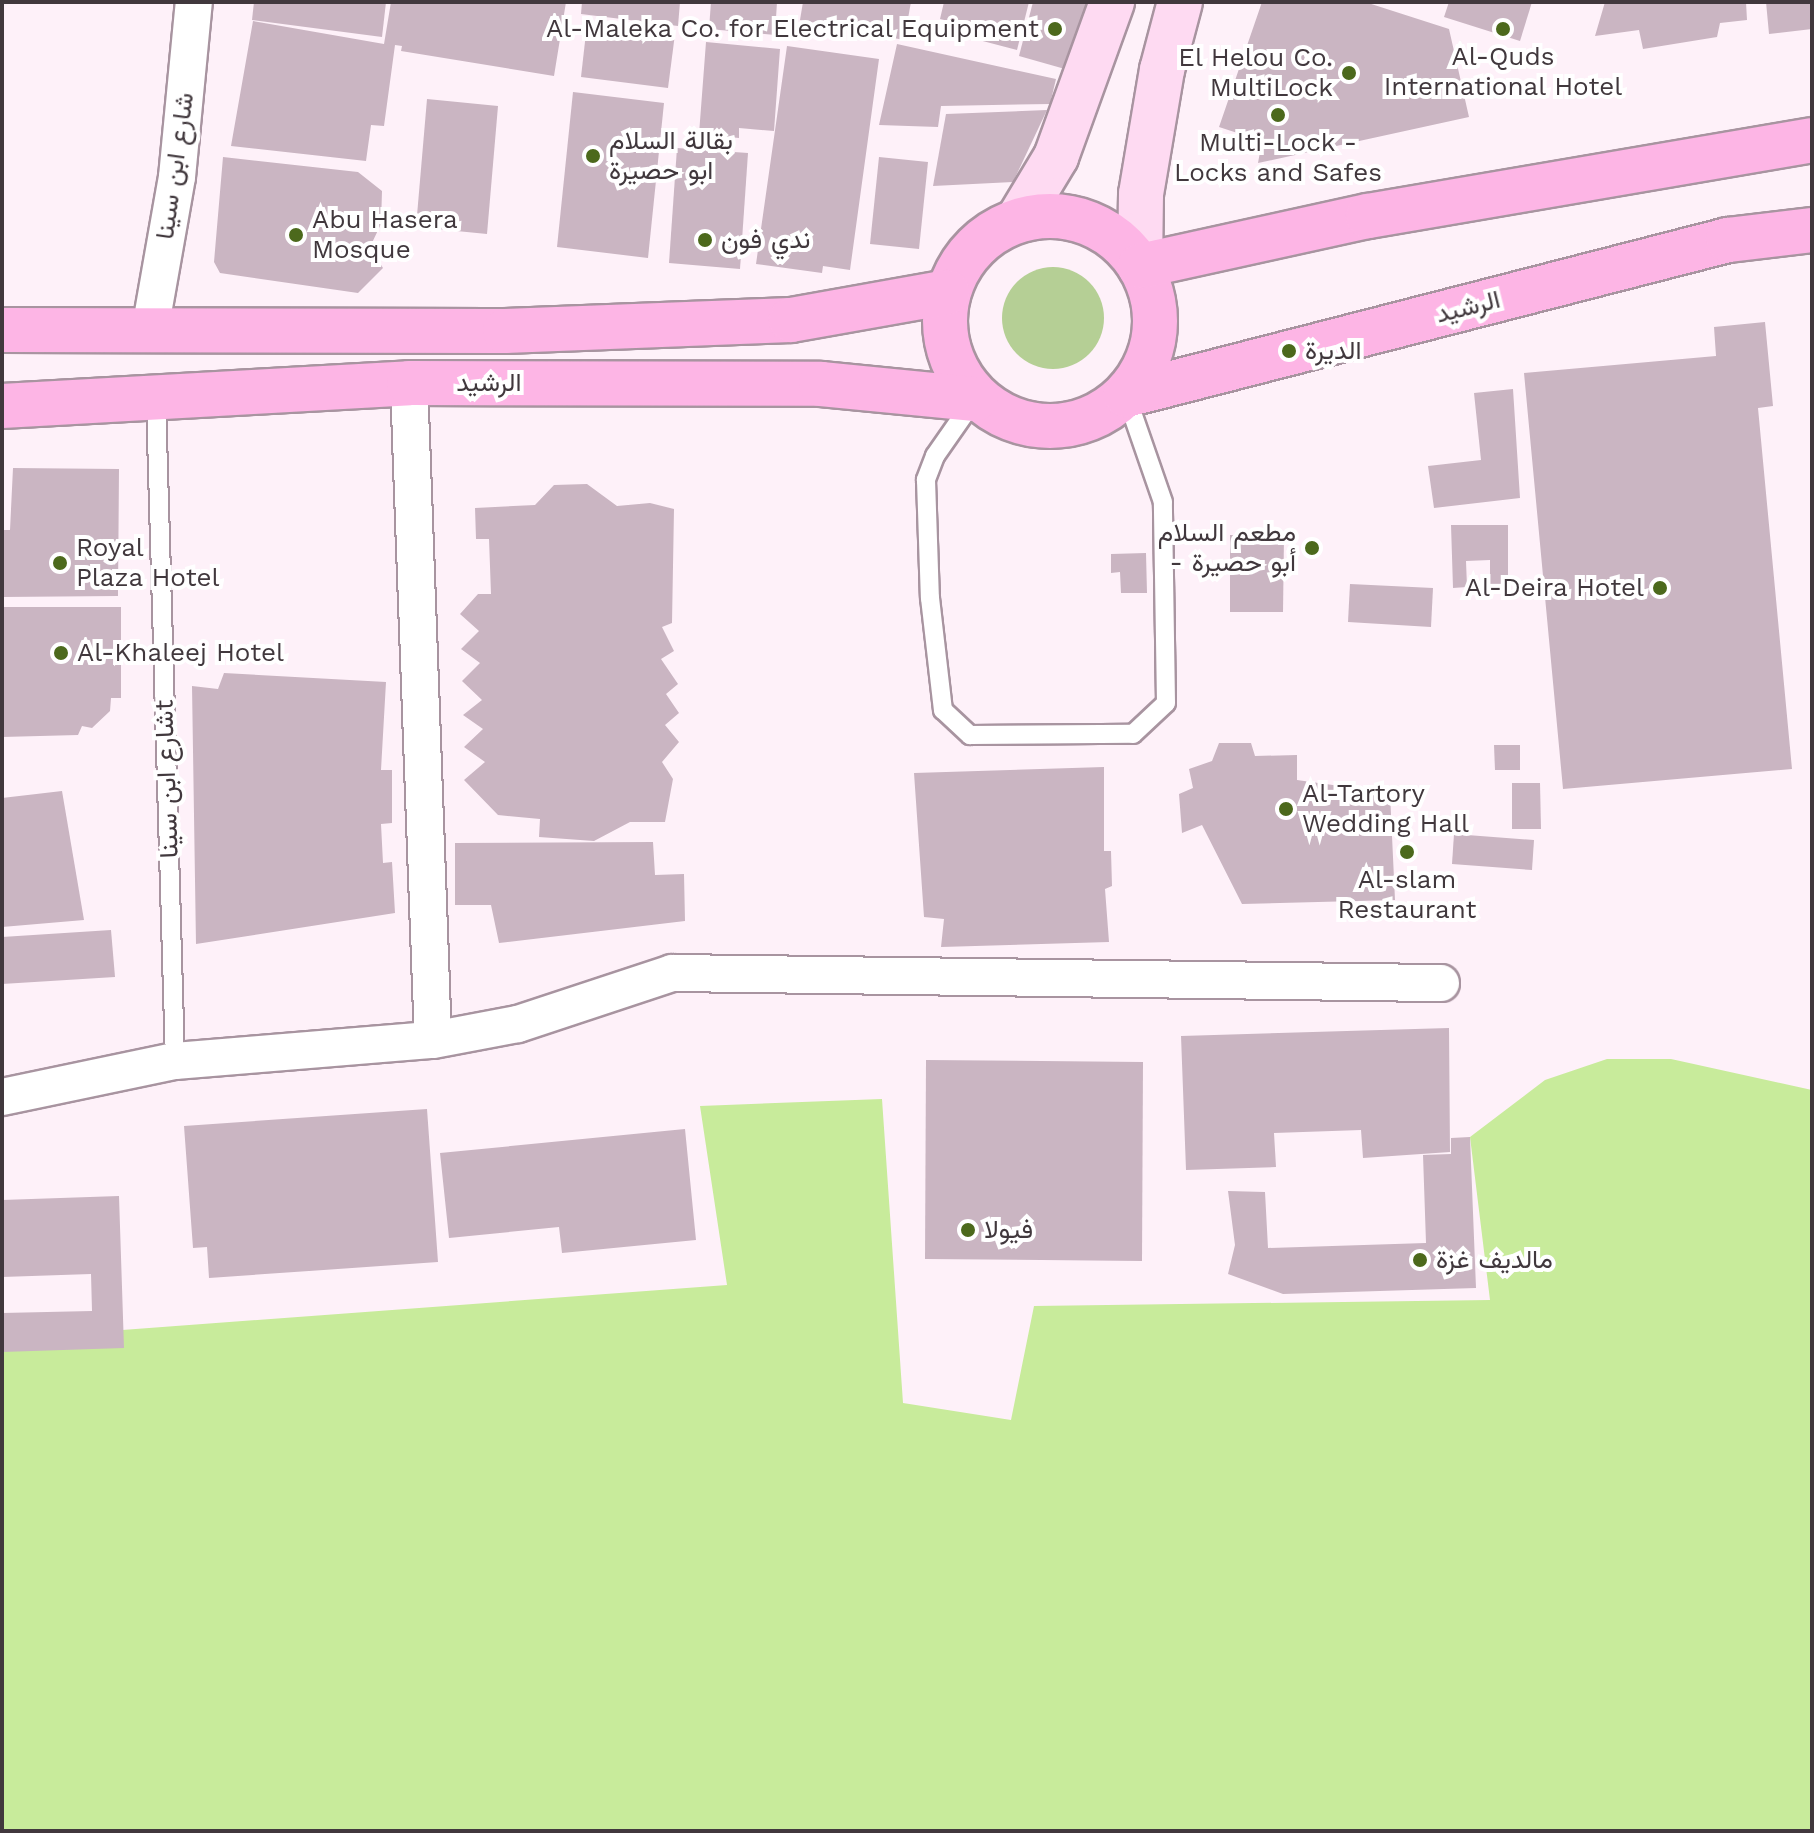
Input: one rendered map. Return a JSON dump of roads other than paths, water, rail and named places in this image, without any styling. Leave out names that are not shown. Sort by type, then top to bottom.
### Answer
[{"type":"main road","points":[[1018,220],[1056,157],[1112,2]]},
{"type":"main road","points":[[1140,266],[1141,194],[1162,70],[1180,2]]},
{"type":"main road","points":[[1140,266],[1368,216],[1812,140]]},
{"type":"main road","points":[[1053,215],[1086,222],[1117,240],[1140,266],[1153,297],[1156,332],[1146,366],[1126,395],[1098,415],[1065,426],[1031,425],[975,399],[952,360],[945,326],[948,292],[963,260],[988,236],[1018,220],[1053,215]]},
{"type":"main road","name":"الرشيد","points":[[1126,395],[1728,240],[1812,230]]},
{"type":"main road","name":"الرشيد","points":[[2,330],[505,331],[791,320],[948,292]]},
{"type":"main road","name":"الرشيد","points":[[2,406],[156,401],[409,383],[821,384],[975,399]]},
{"type":"street","name":"شارع ابن سينا","points":[[150,330],[177,177],[194,2]]},
{"type":"street","points":[[409,383],[433,1040]]},
{"type":"street","points":[[2,1097],[175,1061],[433,1040],[518,1024],[672,973],[1441,983]]},
{"type":"lane","points":[[975,399],[935,456],[926,480],[930,598],[943,710],[970,735],[1133,734],[1166,703],[1163,502],[1126,395]]},
{"type":"lane","name":"شارع ابن سيناt","points":[[156,401],[175,1061]]},
{"type":"place","name":"Al-Maleka Co. for Electrical Equipment","points":[[1055,29]]},
{"type":"place","name":"Al-Quds International Hotel","points":[[1503,29]]},
{"type":"place","name":"El Helou Co. MultiLock","points":[[1349,73]]},
{"type":"place","name":"Multi-Lock - Locks and Safes","points":[[1278,115]]},
{"type":"place","name":"بقالة السلام ابو حصيرة","points":[[593,156]]},
{"type":"place","name":"Abu Hasera Mosque","points":[[296,235]]},
{"type":"place","name":"ندي فون","points":[[705,240]]},
{"type":"place","name":"الديرة","points":[[1289,351]]},
{"type":"place","name":"مطعم السلام - أبو حصيرة","points":[[1312,548]]},
{"type":"place","name":"Royal Plaza Hotel","points":[[60,563]]},
{"type":"place","name":"Al-Deira Hotel","points":[[1660,588]]},
{"type":"place","name":"Al-Khaleej Hotel","points":[[61,653]]},
{"type":"place","name":"Al-Tartory Wedding Hall","points":[[1286,809]]},
{"type":"place","name":"Al-slam Restaurant","points":[[1407,852]]},
{"type":"place","name":"فيولا","points":[[968,1230]]},
{"type":"place","name":"مالديف غزة","points":[[1420,1260]]}]
